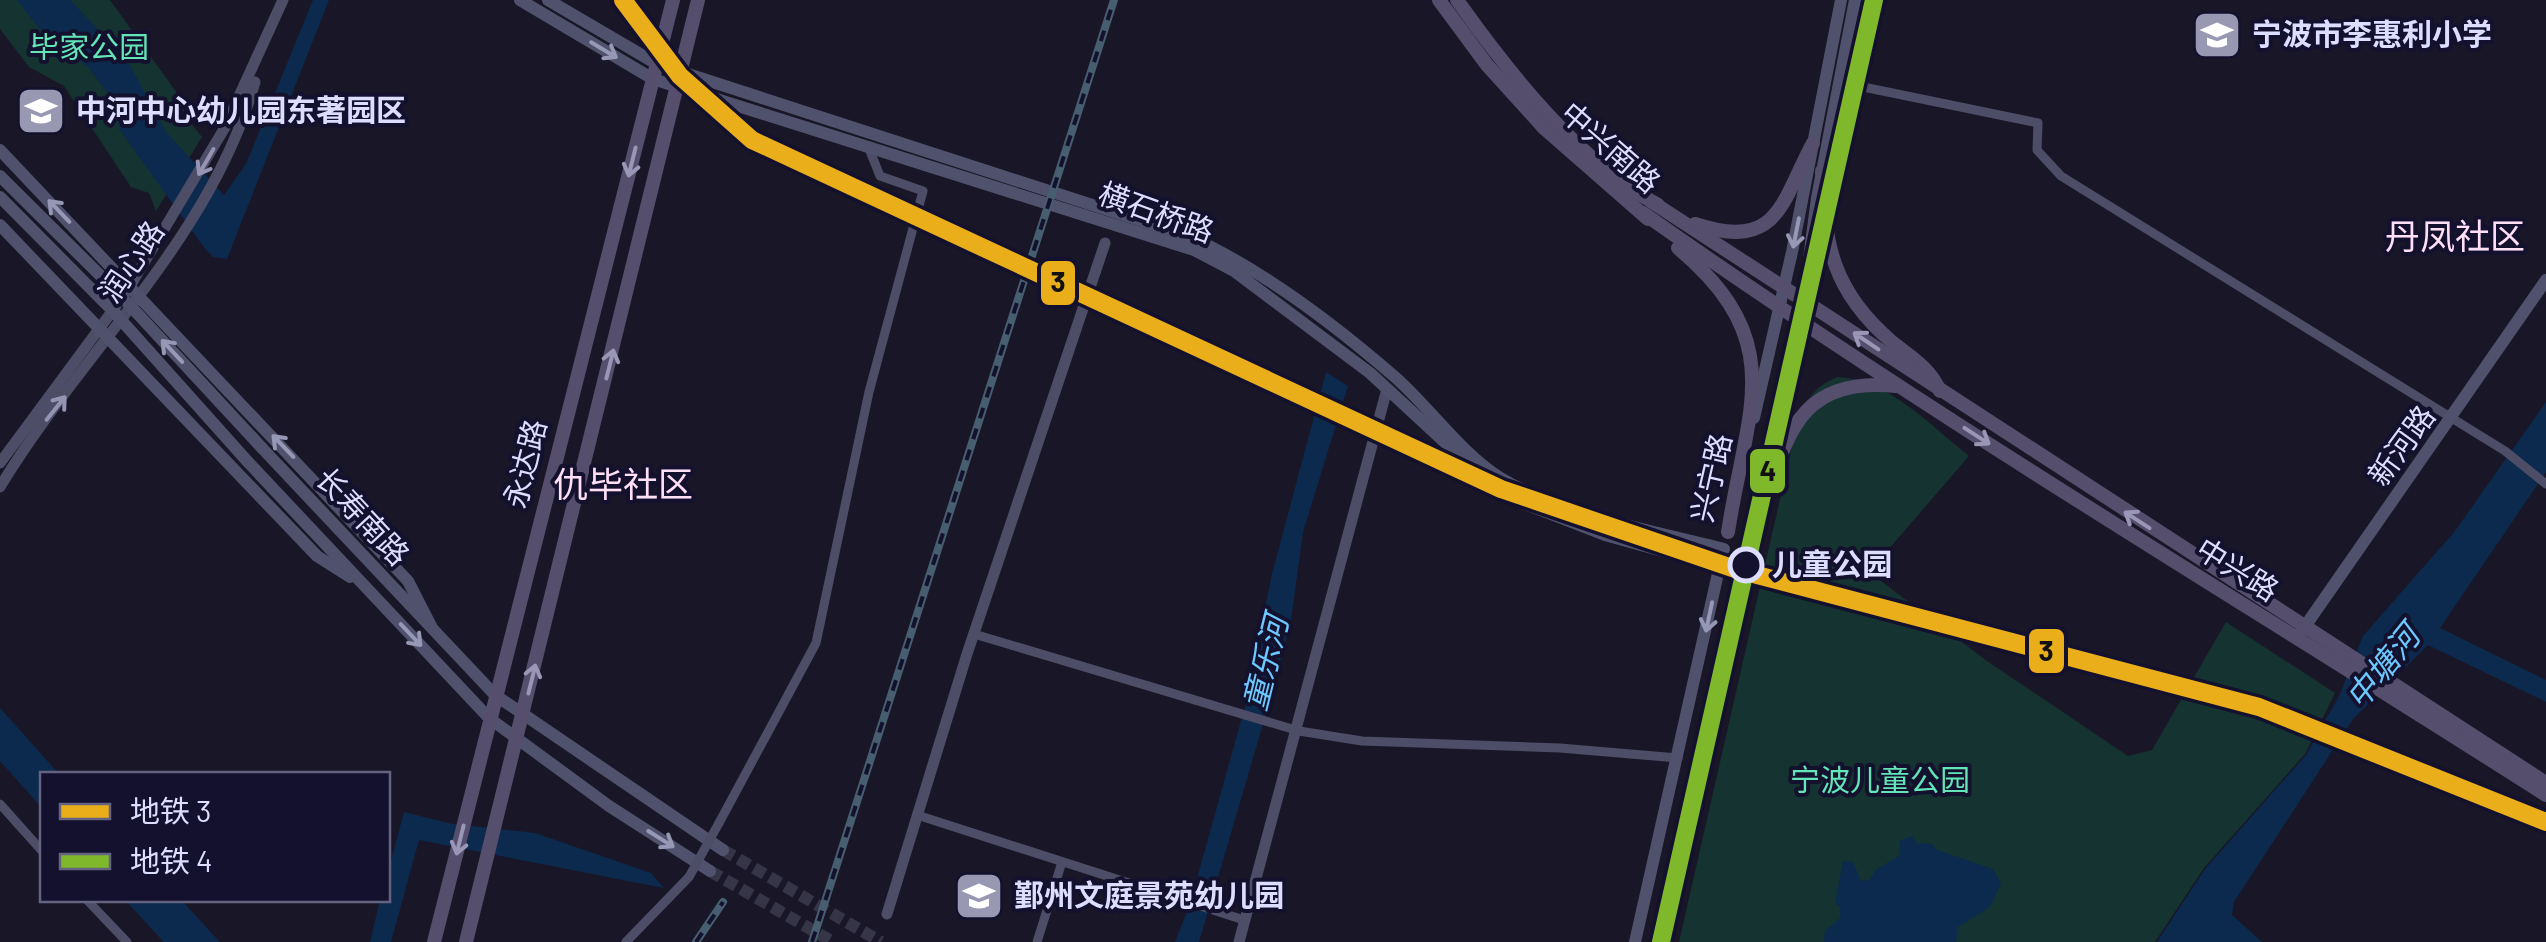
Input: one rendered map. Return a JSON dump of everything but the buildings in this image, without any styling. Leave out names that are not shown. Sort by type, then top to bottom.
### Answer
[{"type":"main road","name":"横石桥路","points":[[520,0],[655,72],[1188,236],[1220,250],[1394,377],[1496,475],[1610,520],[1724,549]]},
{"type":"main road","name":"横石桥路","points":[[548,0],[655,72]]},
{"type":"main road","name":"永达路","points":[[434,942],[673,0]]},
{"type":"main road","name":"永达路","points":[[466,942],[698,0]]},
{"type":"main road","name":"中兴南路","points":[[1439,0],[1544,128],[1648,207],[1728,296],[1745,333],[1753,388],[1728,532]]},
{"type":"main road","name":"中兴南路","points":[[1456,0],[1492,61]]},
{"type":"main road","name":"兴宁路","points":[[1635,942],[1779,305],[1841,0]]},
{"type":"main road","name":"兴宁路","points":[[1660,942],[1801,320],[1822,170],[1855,0]]},
{"type":"main road","name":"横石桥路","points":[[680,80],[1194,250],[1260,290],[1387,390],[1490,486],[1513,501],[1605,535],[1720,567]]},
{"type":"main road","name":"兴宁路","points":[[1757,229],[1782,211],[1814,143]]},
{"type":"main road","points":[[0,150],[408,581],[432,628]]},
{"type":"main road","name":"兴宁路","points":[[1822,170],[1826,233],[1847,296]]},
{"type":"main road","name":"长寿南路","points":[[0,176],[123,298],[495,694],[723,850]]},
{"type":"main road","name":"长寿南路","points":[[0,197],[112,310],[488,718],[608,806],[710,871]]},
{"type":"main road","name":"中兴南路","points":[[1648,207],[1721,232],[1757,229]]},
{"type":"main road","name":"中兴路","points":[[1648,207],[1803,300],[1940,391],[2300,634],[2320,654],[2546,783]]},
{"type":"main road","name":"中兴路","points":[[1648,207],[1779,305],[1902,387],[2300,634],[2337,649],[2546,794]]},
{"type":"main road","points":[[0,224],[318,556],[369,590]]},
{"type":"main road","name":"新河路","points":[[2300,634],[2546,280]]},
{"type":"main road","name":"中兴路","points":[[1847,296],[1930,371],[1940,391]]},
{"type":"main road","points":[[1752,536],[1784,438],[1794,422],[1830,395],[1861,386],[1902,387]]},
{"type":"street","name":"润心路","points":[[0,487],[150,284],[194,214],[233,140],[283,0]]},
{"type":"street","name":"润心路","points":[[0,463],[131,286],[216,144],[266,44]]},
{"type":"street","points":[[1838,82],[2038,123],[2037,150],[2061,176],[2505,452],[2546,484]]},
{"type":"street","points":[[626,942],[689,877],[816,642],[869,392],[922,191],[880,176],[867,144]]},
{"type":"street","points":[[887,914],[974,634],[1105,243]]},
{"type":"street","points":[[1239,942],[1299,731],[1387,390]]},
{"type":"street","points":[[974,634],[1299,731],[1362,742],[1560,748],[1678,758]]},
{"type":"street","points":[[0,804],[40,849]]},
{"type":"street","points":[[918,816],[1244,920]]},
{"type":"street","points":[[1037,942],[1062,862]]},
{"type":"street","points":[[90,902],[126,942]]},
{"type":"green space","name":"毕家公园","points":[[0,0],[110,0],[182,100],[185,116],[202,137],[156,211],[149,193],[131,187],[64,86],[29,67],[0,29]]},
{"type":"green space","name":"宁波儿童公园","points":[[1838,377],[1874,386],[1891,395],[1969,456],[1869,572],[1987,661],[2128,756],[2152,750],[2226,622],[2335,693],[2305,754],[2204,868],[2155,942],[1679,942],[1794,438],[1813,394]]},
{"type":"water","points":[[17,0],[70,0],[127,60],[166,132],[224,195],[246,164],[313,0],[329,0],[227,259],[213,257],[203,246],[119,129],[116,104],[88,67],[46,37]]},
{"type":"water","name":"童乐河","points":[[1326,372],[1348,386],[1303,532],[1291,620],[1271,697],[1199,942],[1175,942],[1189,907],[1246,703],[1272,574]]},
{"type":"water","name":"中塘河","points":[[2546,402],[2546,472],[2440,628],[2546,680],[2546,702],[2428,645],[2353,719],[2234,902],[2232,915],[2262,942],[2157,942],[2205,869],[2306,755],[2340,694],[2363,636],[2455,531]]},
{"type":"water","points":[[0,708],[57,772],[40,772],[40,806],[0,761]]},
{"type":"water","points":[[404,812],[452,824],[535,833],[651,873],[664,888],[419,840],[391,942],[370,942],[380,902],[390,902],[390,864]]},
{"type":"water","points":[[1911,836],[1918,844],[1931,843],[1937,850],[1993,869],[2001,883],[1990,907],[1958,927],[1956,942],[1824,942],[1825,931],[1840,918],[1840,907],[1835,903],[1843,861],[1853,862],[1861,881],[1869,880],[1877,869],[1899,856],[1900,841]]},
{"type":"water","points":[[127,902],[183,902],[220,942],[164,942]]},
{"type":"tunnel","points":[[723,850],[881,942]]},
{"type":"tunnel","points":[[710,871],[833,942]]},
{"type":"railway","points":[[812,942],[1114,0]]},
{"type":"railway","points":[[696,942],[723,902]]},
{"type":"metro line","name":"3","points":[[623,0],[680,76],[752,140],[1501,489],[1738,570],[2259,707],[2546,822]]},
{"type":"metro line","name":"4","points":[[1661,942],[1874,0]]},
{"type":"place","name":"宁波市李惠利小学","points":[[2217,35]]},
{"type":"place","name":"中河中心幼儿园东著园区","points":[[41,111]]},
{"type":"place","name":"儿童公园","points":[[1746,565]]},
{"type":"place","name":"鄞州文庭景苑幼儿园","points":[[979,896]]},
{"type":"district","name":"丹凤社区","points":[[2455,237]]},
{"type":"district","name":"仇毕社区","points":[[623,485]]}]
